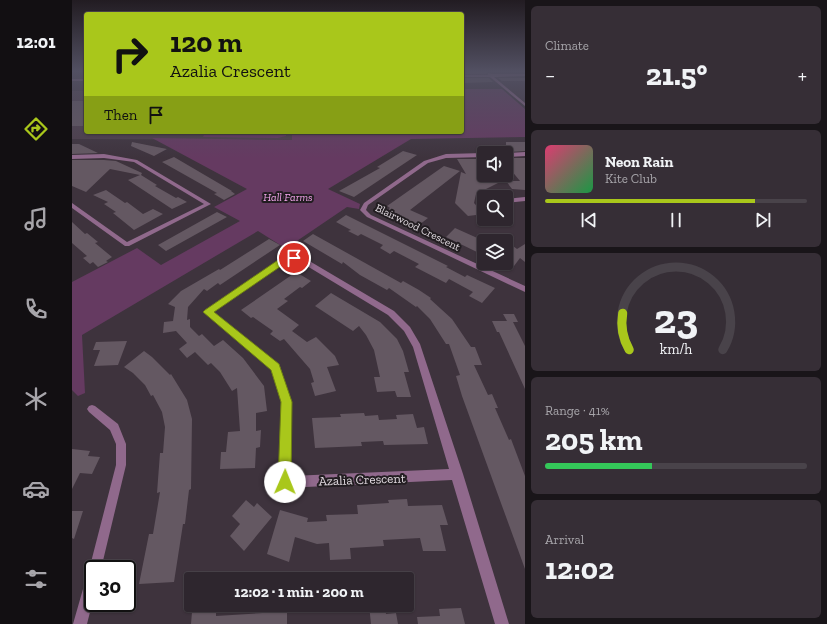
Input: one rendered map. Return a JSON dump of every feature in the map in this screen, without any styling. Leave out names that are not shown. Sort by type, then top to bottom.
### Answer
[{"type":"street","points":[[519,100],[525,105]]},
{"type":"street","points":[[513,155],[525,154]]},
{"type":"street","name":"Blairwood Crescent","points":[[477,155],[446,156],[426,162],[366,204],[363,210],[369,216],[525,289]]},
{"type":"street","points":[[72,157],[104,156],[135,161],[208,204],[127,245],[72,205]]},
{"type":"street","points":[[513,201],[525,200]]},
{"type":"street","name":"Azalia Crescent","points":[[457,474],[285,482],[286,402],[275,367],[208,312],[284,260],[294,258],[304,261],[391,313],[407,329],[418,346],[457,474],[502,624]]},
{"type":"street","points":[[92,409],[114,427],[121,444],[121,465],[97,560]]},
{"type":"street","points":[[80,624],[84,609]]},
{"type":"shaded area","points":[[72,100],[84,100],[84,134],[292,134],[293,140],[72,139]]},
{"type":"green space","name":"Hall Farms","points":[[464,100],[515,100],[525,109],[525,137],[411,139],[328,189],[360,204],[359,209],[347,207],[288,247],[294,254],[290,254],[285,248],[258,231],[82,335],[85,393],[78,396],[72,390],[72,282],[137,248],[161,265],[240,221],[214,207],[247,189],[152,138],[292,140],[292,134],[464,134]]},
{"type":"green space","points":[[204,134],[286,134],[286,136],[278,138],[203,137]]},
{"type":"building","points":[[72,101],[84,101],[84,126],[72,126]]},
{"type":"building","points":[[132,142],[167,149],[154,156],[131,146]]},
{"type":"building","points":[[506,142],[525,142],[525,151],[513,152],[513,146],[506,146]]},
{"type":"building","points":[[72,144],[79,144],[98,153],[72,154]]},
{"type":"building","points":[[403,151],[417,155],[354,197],[339,191],[380,168],[377,167]]},
{"type":"building","points":[[174,157],[235,194],[224,200],[214,194],[217,193],[162,162]]},
{"type":"building","points":[[513,158],[525,158],[525,190],[512,189],[507,182],[520,181],[513,172]]},
{"type":"building","points":[[457,159],[477,159],[477,182],[500,182],[484,190],[477,190],[474,203],[477,206],[477,215],[468,216],[455,203],[461,172],[466,174]]},
{"type":"building","points":[[72,160],[116,161],[142,173],[141,175],[157,185],[155,186],[176,198],[178,197],[187,202],[172,209],[128,180],[140,175],[110,169],[86,192],[72,186]]},
{"type":"building","points":[[444,166],[460,171],[410,210],[428,218],[419,225],[385,212],[390,208],[387,206]]},
{"type":"building","points":[[106,190],[125,203],[127,202],[143,214],[153,209],[163,214],[134,230],[113,213],[116,212],[104,204],[108,202],[93,195]]},
{"type":"building","points":[[217,212],[227,217],[166,251],[158,245]]},
{"type":"building","points":[[346,215],[448,266],[446,267],[465,277],[467,275],[495,288],[482,303],[469,296],[473,292],[449,279],[446,283],[415,267],[419,264],[394,251],[390,254],[380,248],[383,245],[361,234],[358,236],[348,231],[351,230],[336,222]]},
{"type":"building","points":[[72,222],[85,234],[87,233],[98,242],[95,243],[112,257],[106,261],[108,262],[98,267],[93,262],[90,264],[83,258],[87,256],[72,243]]},
{"type":"building","points":[[455,228],[477,238],[477,252],[446,237]]},
{"type":"building","points":[[313,234],[401,283],[403,281],[431,298],[430,299],[452,319],[471,347],[475,347],[482,365],[474,365],[488,395],[492,394],[498,408],[495,408],[509,440],[511,439],[525,476],[525,569],[462,396],[456,376],[460,375],[449,344],[446,344],[430,319],[417,306],[416,307],[389,288],[387,290],[360,275],[343,262],[342,264],[303,241]]},
{"type":"building","points":[[269,239],[280,245],[220,285],[218,283],[207,291],[204,289],[188,307],[187,320],[190,319],[190,327],[199,336],[202,334],[214,346],[223,340],[243,358],[264,386],[267,411],[256,413],[256,431],[261,430],[260,447],[256,448],[255,468],[220,469],[221,452],[226,452],[228,432],[240,431],[237,388],[232,391],[220,372],[211,363],[208,365],[195,352],[187,358],[179,349],[187,343],[176,331],[163,333],[164,322],[173,321],[175,307],[168,304],[181,291],[219,269],[220,270]]},
{"type":"building","points":[[525,244],[525,262],[520,258],[514,266],[513,246],[517,249]]},
{"type":"building","points":[[296,272],[311,281],[284,299],[288,301],[277,309],[299,325],[292,331],[307,342],[316,337],[335,356],[339,365],[327,367],[336,391],[315,396],[311,383],[314,382],[310,369],[284,339],[280,341],[270,334],[273,331],[253,317],[251,318],[241,310]]},
{"type":"building","points":[[331,293],[380,322],[397,339],[403,351],[409,372],[404,372],[411,397],[397,397],[395,391],[377,392],[374,377],[380,377],[374,350],[366,335],[359,326],[353,331],[315,306]]},
{"type":"building","points":[[503,314],[514,314],[518,322],[513,322],[525,346],[525,389],[499,332],[497,332],[492,321],[507,321]]},
{"type":"building","points":[[127,341],[118,365],[94,366],[100,350],[93,350],[96,342]]},
{"type":"building","points":[[144,351],[170,375],[171,374],[187,400],[192,419],[191,489],[189,490],[185,524],[183,524],[174,582],[139,584],[149,534],[153,534],[160,492],[157,493],[160,453],[163,453],[165,427],[162,412],[153,395],[151,396],[145,385],[133,373],[124,367]]},
{"type":"building","points":[[364,413],[365,416],[378,415],[379,420],[397,419],[396,415],[413,414],[417,428],[424,427],[428,444],[384,445],[383,441],[361,442],[362,446],[315,448],[312,418],[341,417],[340,414]]},
{"type":"building","points":[[72,449],[90,451],[88,456],[100,457],[92,474],[80,473],[72,489]]},
{"type":"building","points":[[407,499],[408,506],[442,505],[448,525],[440,525],[446,551],[423,551],[420,538],[383,540],[384,546],[350,548],[351,559],[330,560],[329,543],[317,544],[295,537],[289,562],[267,554],[280,510],[308,518],[307,522],[327,521],[326,515],[358,514],[357,505],[389,503],[388,500]]},
{"type":"building","points":[[246,500],[254,507],[257,503],[272,517],[244,551],[230,536],[240,524],[232,516]]},
{"type":"building","points":[[72,511],[83,511],[74,539],[72,538]]},
{"type":"building","points":[[461,608],[465,624],[418,624],[417,617],[440,616],[439,609]]},
{"type":"building","points":[[192,612],[216,612],[216,616],[287,612],[287,624],[191,624]]},
{"type":"building","points":[[370,612],[386,612],[386,614],[396,613],[398,624],[371,624]]},
{"type":"route","points":[[285,482],[286,402],[275,367],[208,312],[284,260],[294,258]]}]
